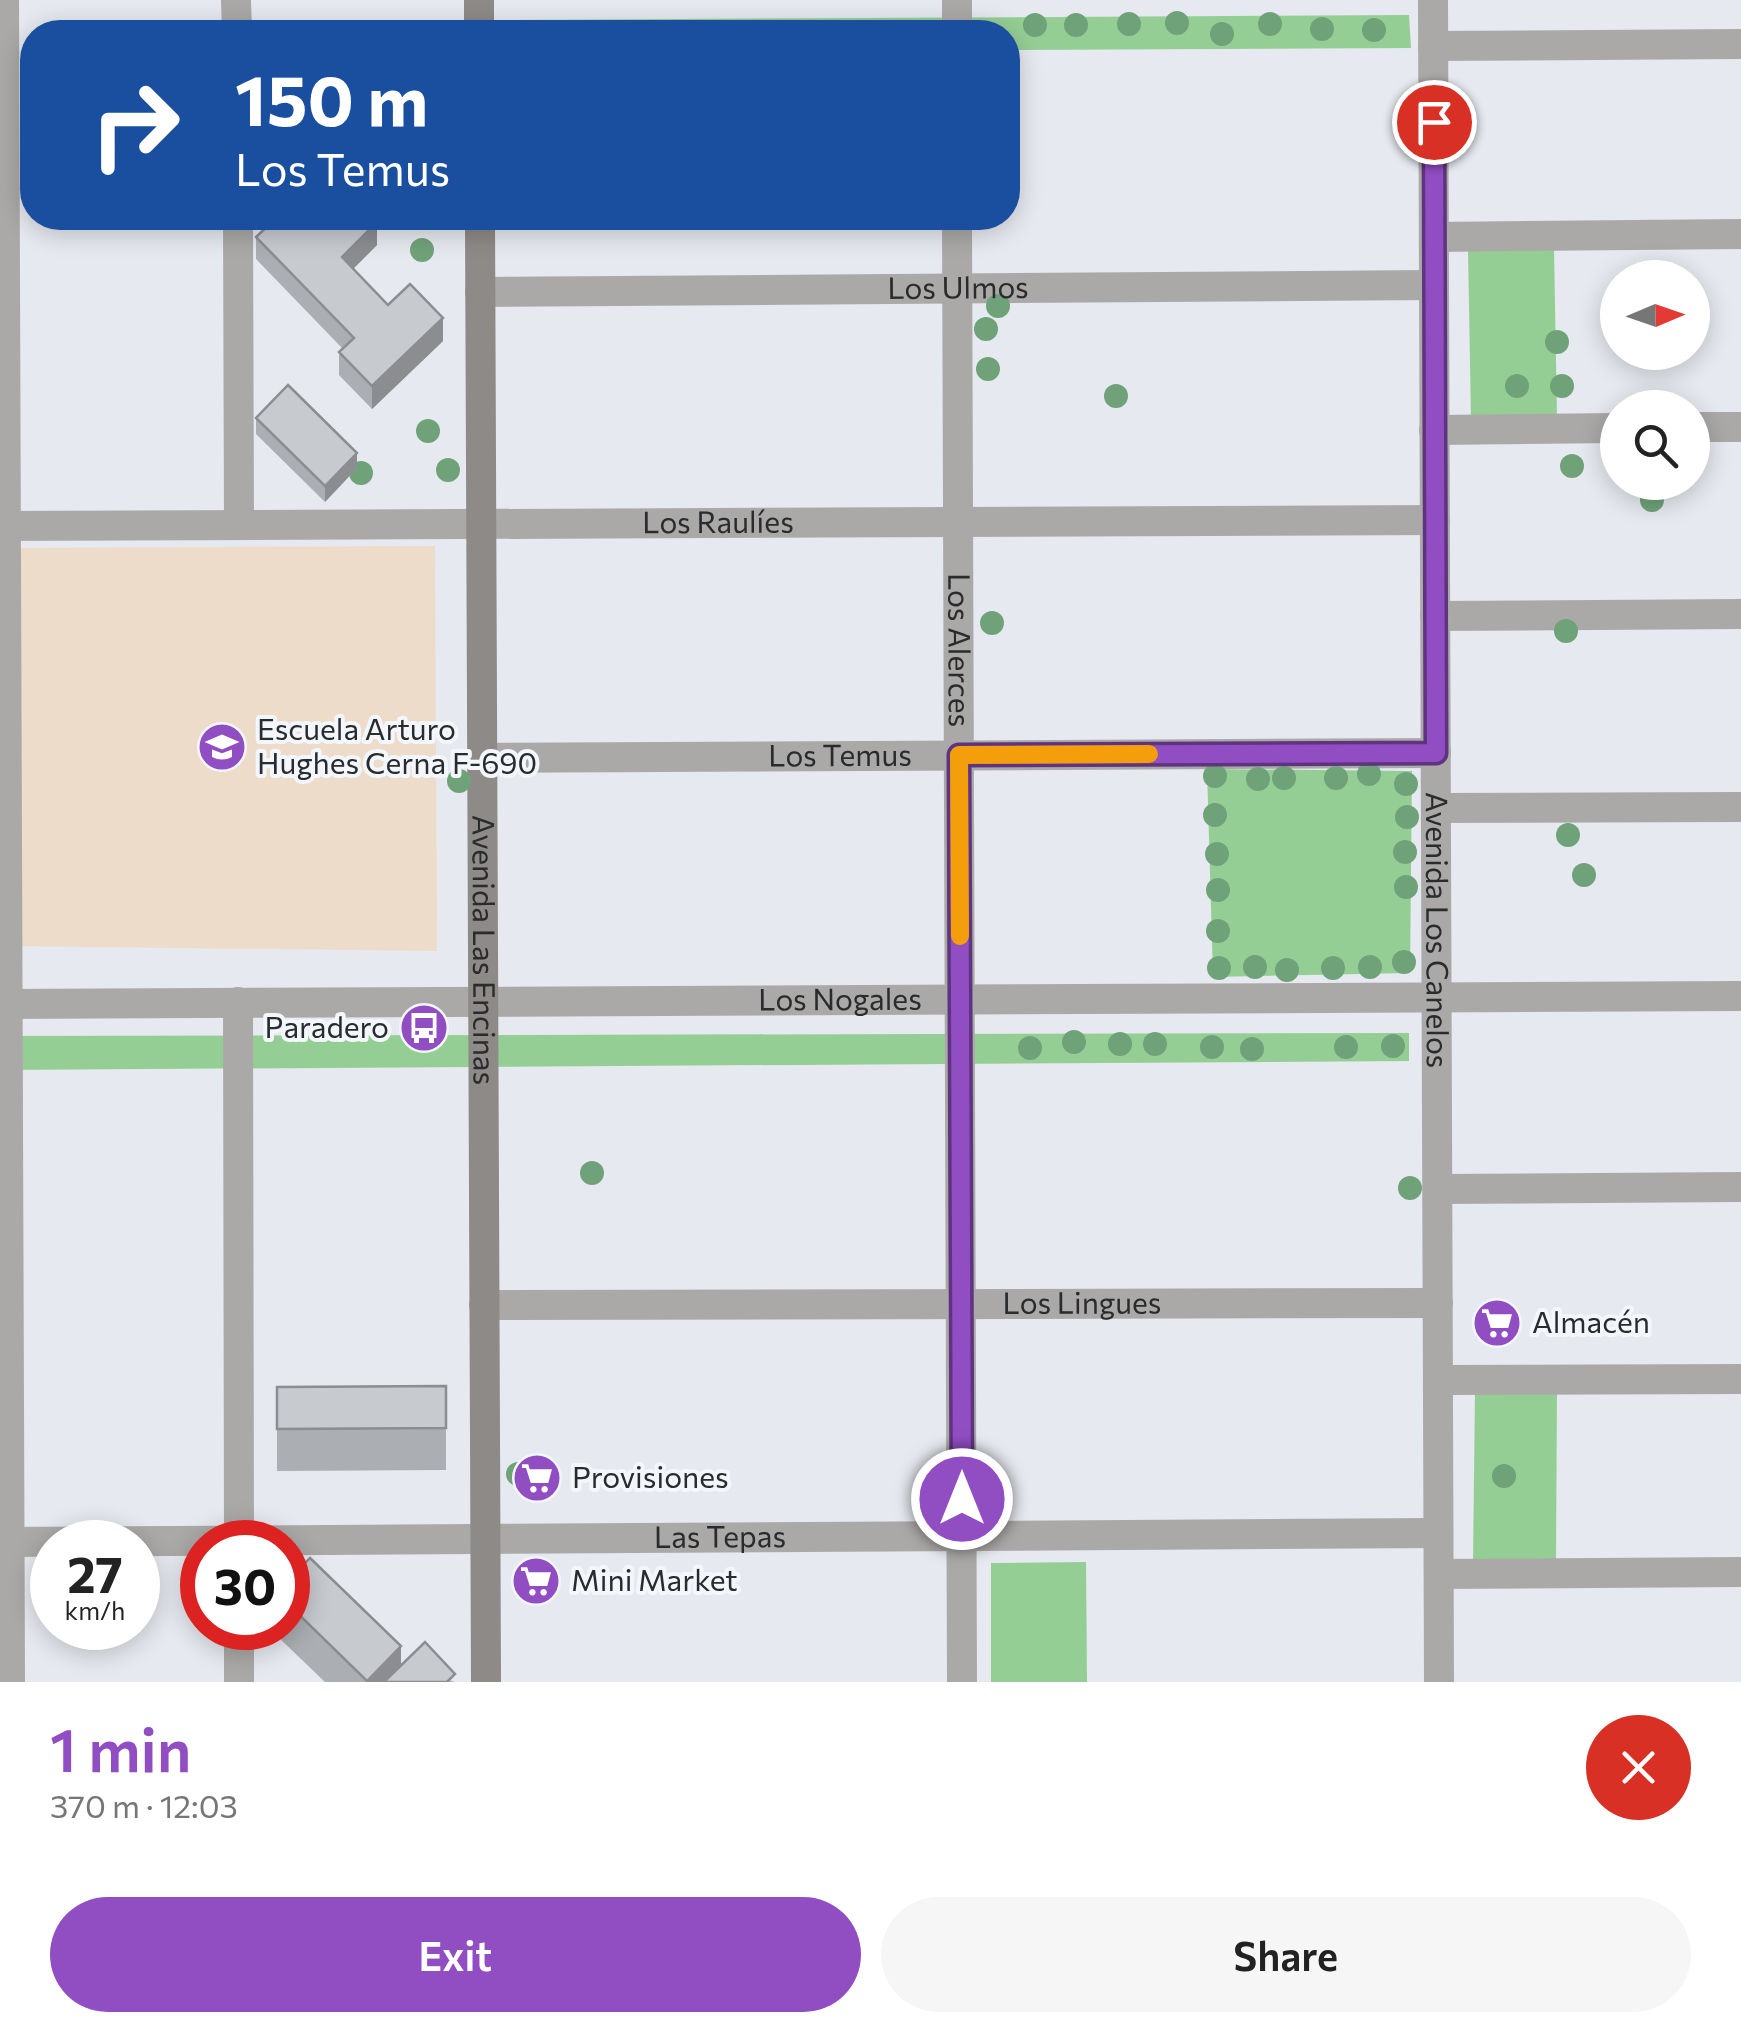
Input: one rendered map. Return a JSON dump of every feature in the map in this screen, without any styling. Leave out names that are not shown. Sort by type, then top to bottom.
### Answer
[{"type":"street","points":[[4,0],[5,1542],[10,1682]]},
{"type":"street","name":"Avenida Los Canelos","points":[[1433,0],[1439,1682]]},
{"type":"street","points":[[1433,46],[1741,44]]},
{"type":"street","points":[[238,230],[239,525]]},
{"type":"street","name":"Avenida Las Encinas","points":[[480,230],[486,1682]]},
{"type":"street","name":"Los Alerces","points":[[957,230],[962,1682]]},
{"type":"street","points":[[1434,237],[1741,234]]},
{"type":"street","name":"Los Ulmos","points":[[480,292],[1434,285]]},
{"type":"street","points":[[1710,427],[1741,427]]},
{"type":"street","points":[[1434,430],[1600,428]]},
{"type":"street","name":"Los Raulíes","points":[[3,526],[1435,520]]},
{"type":"street","points":[[1436,616],[1741,614]]},
{"type":"street","name":"Los Temus","points":[[482,758],[1436,753]]},
{"type":"street","points":[[1436,808],[1741,807]]},
{"type":"street","name":"Los Nogales","points":[[4,1004],[1741,996]]},
{"type":"street","points":[[238,1002],[239,1520]]},
{"type":"street","points":[[1438,1188],[1741,1187]]},
{"type":"street","name":"Los Lingues","points":[[484,1306],[1438,1304]]},
{"type":"street","points":[[1438,1380],[1741,1379]]},
{"type":"street","name":"Las Tepas","points":[[310,1541],[1438,1533]]},
{"type":"street","name":"Las Tepas","points":[[5,1542],[180,1542]]},
{"type":"street","points":[[1439,1574],[1741,1572]]},
{"type":"street","points":[[239,1650],[240,1682]]},
{"type":"shaded area","name":"Escuela Arturo Hughes Cerna F-690","points":[[435,546],[437,951],[9,946],[9,548]]},
{"type":"green space","points":[[1409,15],[1411,48],[1020,50],[1020,20],[514,20]]},
{"type":"green space","points":[[1554,249],[1557,416],[1471,419],[1468,250]]},
{"type":"green space","points":[[1207,769],[1412,771],[1410,973],[1213,977]]},
{"type":"green space","points":[[1409,1033],[1409,1061],[0,1070],[0,1036]]},
{"type":"green space","points":[[1557,1391],[1556,1560],[1473,1562],[1475,1392]]},
{"type":"green space","points":[[1086,1562],[1087,1682],[991,1682],[991,1563]]},
{"type":"building","points":[[263,230],[369,230],[342,257],[388,305],[410,284],[443,318],[372,386],[339,352],[354,338],[256,237]]},
{"type":"building","points":[[288,385],[357,453],[325,486],[256,418]]},
{"type":"building","points":[[446,1386],[446,1428],[277,1429],[277,1387]]},
{"type":"building","points":[[310,1558],[401,1646],[367,1681],[310,1625]]},
{"type":"building","points":[[425,1642],[455,1674],[447,1682],[384,1682]]},
{"type":"slow traffic","points":[[960,936],[959,755],[1149,754]]},
{"type":"place","name":"Escuela Arturo Hughes Cerna F-690","points":[[222,747]]},
{"type":"place","name":"Paradero","points":[[424,1028]]},
{"type":"place","name":"Almacén","points":[[1497,1323]]},
{"type":"place","name":"Provisiones","points":[[537,1478]]},
{"type":"place","name":"Mini Market","points":[[536,1581]]},
{"type":"route","points":[[962,1499],[959,755],[1436,753],[1434,122]]}]
